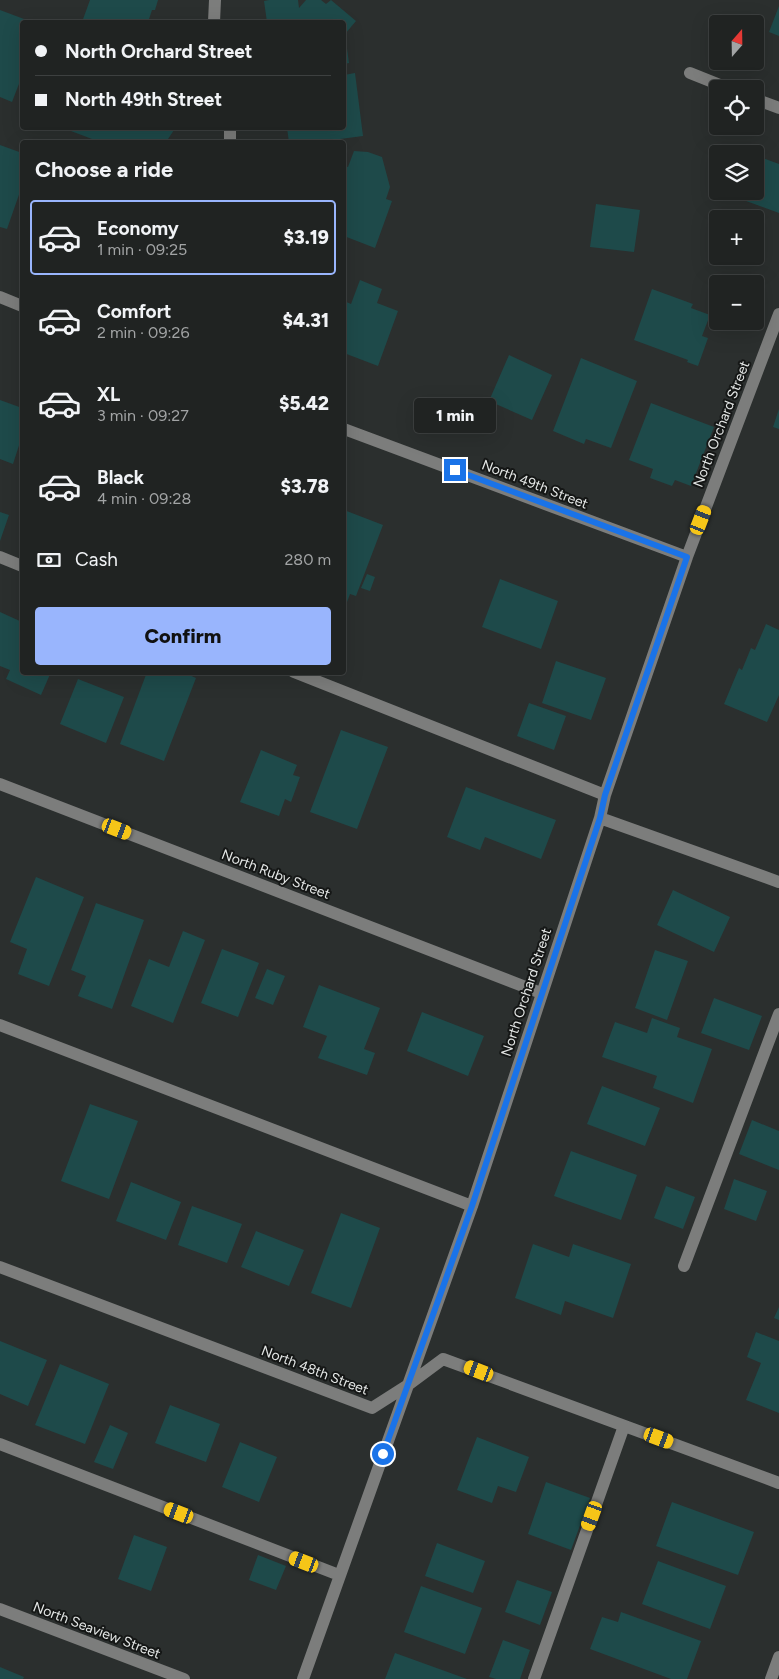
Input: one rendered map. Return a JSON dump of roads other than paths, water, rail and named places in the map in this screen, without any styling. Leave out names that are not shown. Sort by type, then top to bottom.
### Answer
[{"type":"street","points":[[214,20],[215,0]]},
{"type":"street","points":[[690,73],[709,81]]},
{"type":"street","points":[[764,102],[779,108]]},
{"type":"street","points":[[0,297],[20,305]]},
{"type":"street","name":"North Orchard Street","points":[[303,1679],[472,1206],[600,818],[605,795],[687,557],[779,314]]},
{"type":"street","name":"North 49th Street","points":[[346,430],[687,557]]},
{"type":"street","points":[[0,557],[20,565]]},
{"type":"street","points":[[302,675],[605,795]]},
{"type":"street","name":"North Ruby Street","points":[[0,784],[541,993]]},
{"type":"street","points":[[600,818],[779,882]]},
{"type":"street","points":[[684,1266],[779,1014]]},
{"type":"street","points":[[0,1025],[472,1206]]},
{"type":"street","name":"North 48th Street","points":[[0,1267],[372,1408],[408,1385],[443,1359],[779,1483]]},
{"type":"street","points":[[534,1679],[624,1426]]},
{"type":"street","points":[[0,1444],[339,1575]]},
{"type":"street","name":"North Seaview Street","points":[[0,1609],[184,1679]]},
{"type":"street","points":[[771,1679],[779,1657]]}]
